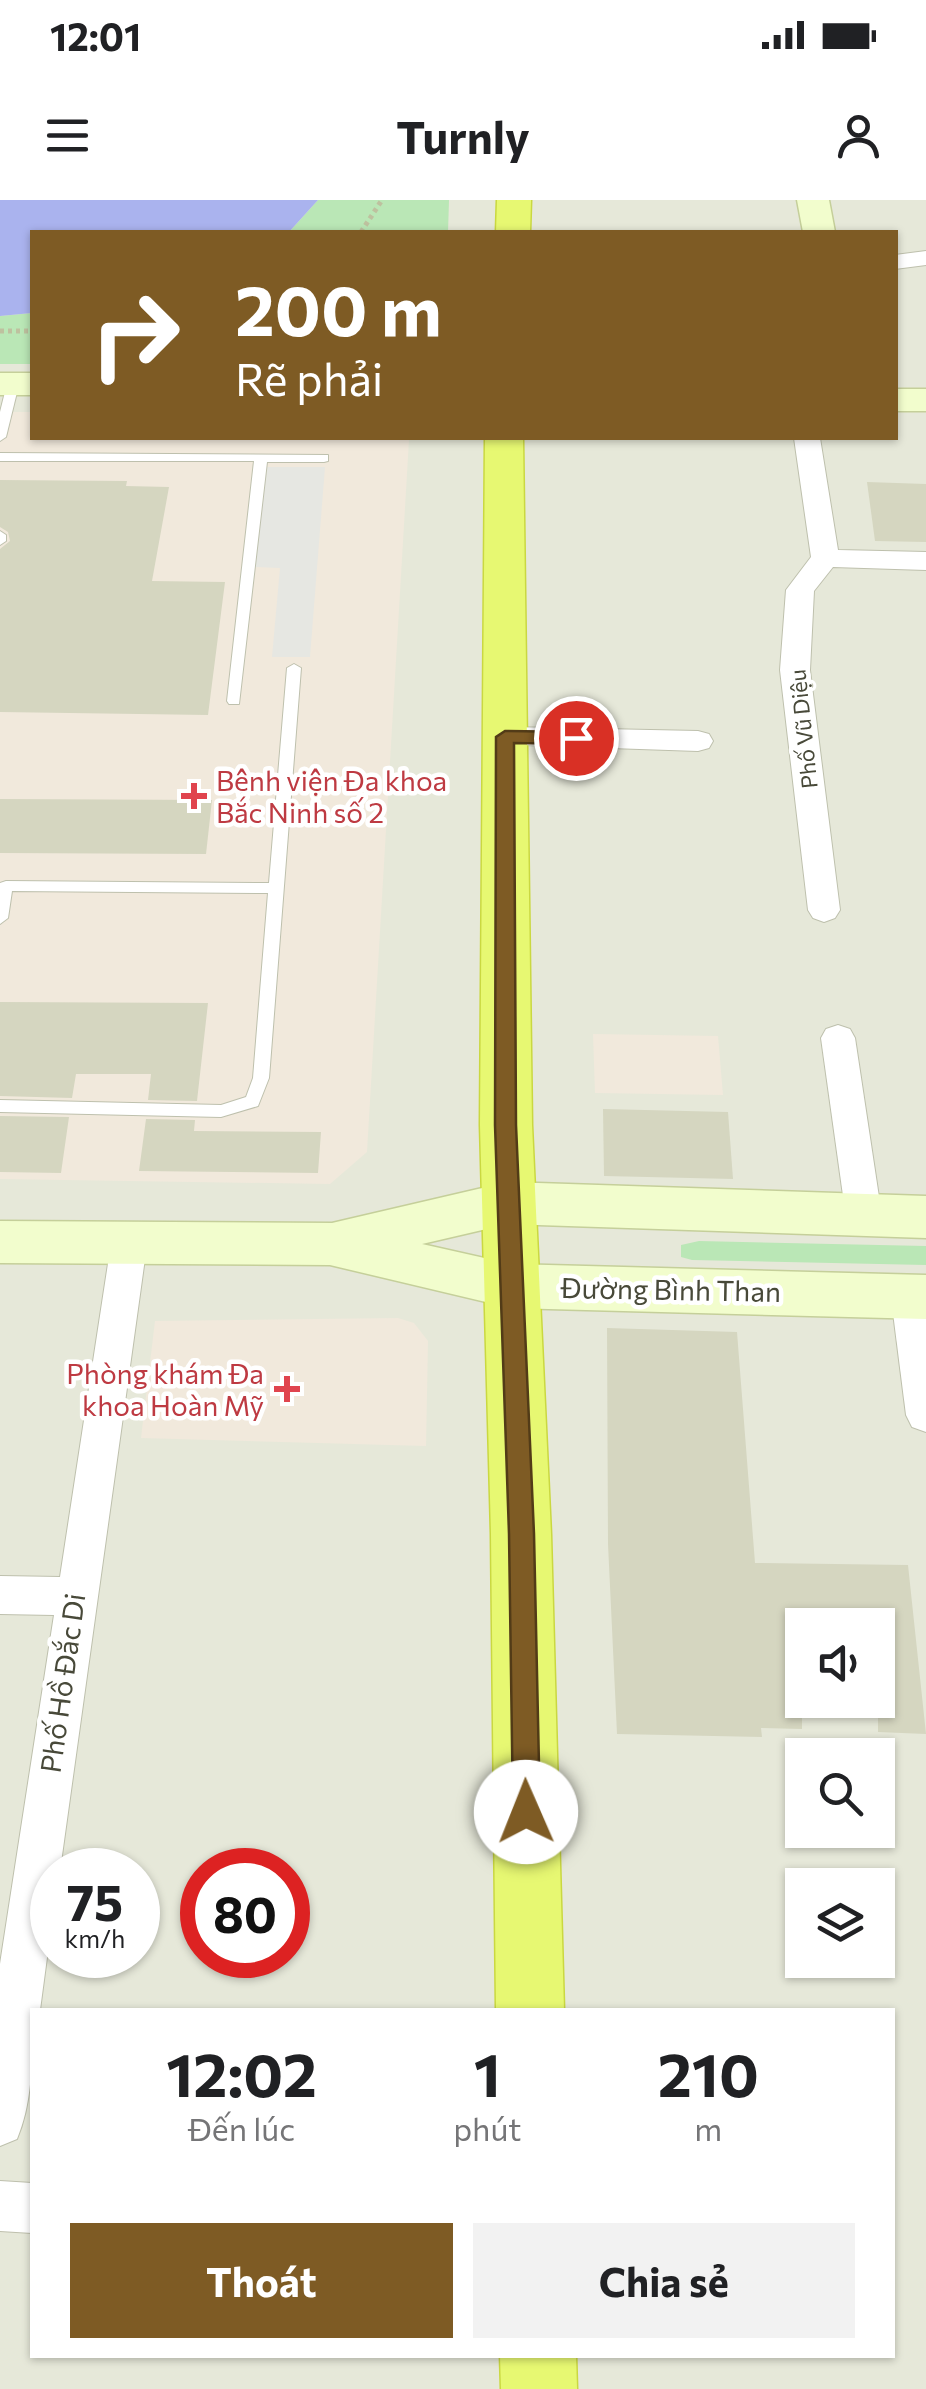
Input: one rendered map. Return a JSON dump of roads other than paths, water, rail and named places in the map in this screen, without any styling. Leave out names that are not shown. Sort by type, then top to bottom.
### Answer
[{"type":"highway","points":[[513,230],[514,200]]},
{"type":"highway","points":[[504,440],[508,1203],[521,1534],[530,2008]]},
{"type":"highway","points":[[538,2358],[539,2389]]},
{"type":"main road","points":[[814,200],[819,230]]},
{"type":"main road","points":[[898,400],[926,400]]},
{"type":"main road","points":[[330,1244],[508,1203],[926,1217]]},
{"type":"main road","name":"Đường Bình Than","points":[[0,1242],[330,1244],[511,1286],[918,1297]]},
{"type":"street","points":[[898,262],[926,258]]},
{"type":"street","points":[[808,440],[826,558],[926,561]]},
{"type":"street","name":"Phố Vũ Diệu","points":[[824,910],[794,670],[800,590],[826,558]]},
{"type":"street","points":[[505,737],[698,740]]},
{"type":"street","points":[[838,1038],[864,1217]]},
{"type":"street","name":"Phố Hồ Đắc Di","points":[[0,2122],[13,1943],[75,1596],[129,1244]]},
{"type":"street","points":[[918,1297],[926,1415]]},
{"type":"street","points":[[0,1595],[75,1596]]},
{"type":"street","points":[[0,2206],[30,2208]]},
{"type":"lane","points":[[0,436],[15,384]]},
{"type":"lane","points":[[0,457],[324,458]]},
{"type":"lane","points":[[234,701],[261,458]]},
{"type":"lane","points":[[0,1106],[221,1111],[252,1101],[261,1078],[294,668]]},
{"type":"lane","points":[[0,918],[6,886],[276,888]]},
{"type":"water","points":[[0,200],[318,200],[291,230],[30,230],[30,313],[0,316]]},
{"type":"place","name":"Bệnh viện Đa khoa Bắc Ninh số 2","points":[[194,796]]},
{"type":"place","name":"Phòng khám Đa khoa Hoàn Mỹ","points":[[287,1389]]}]
